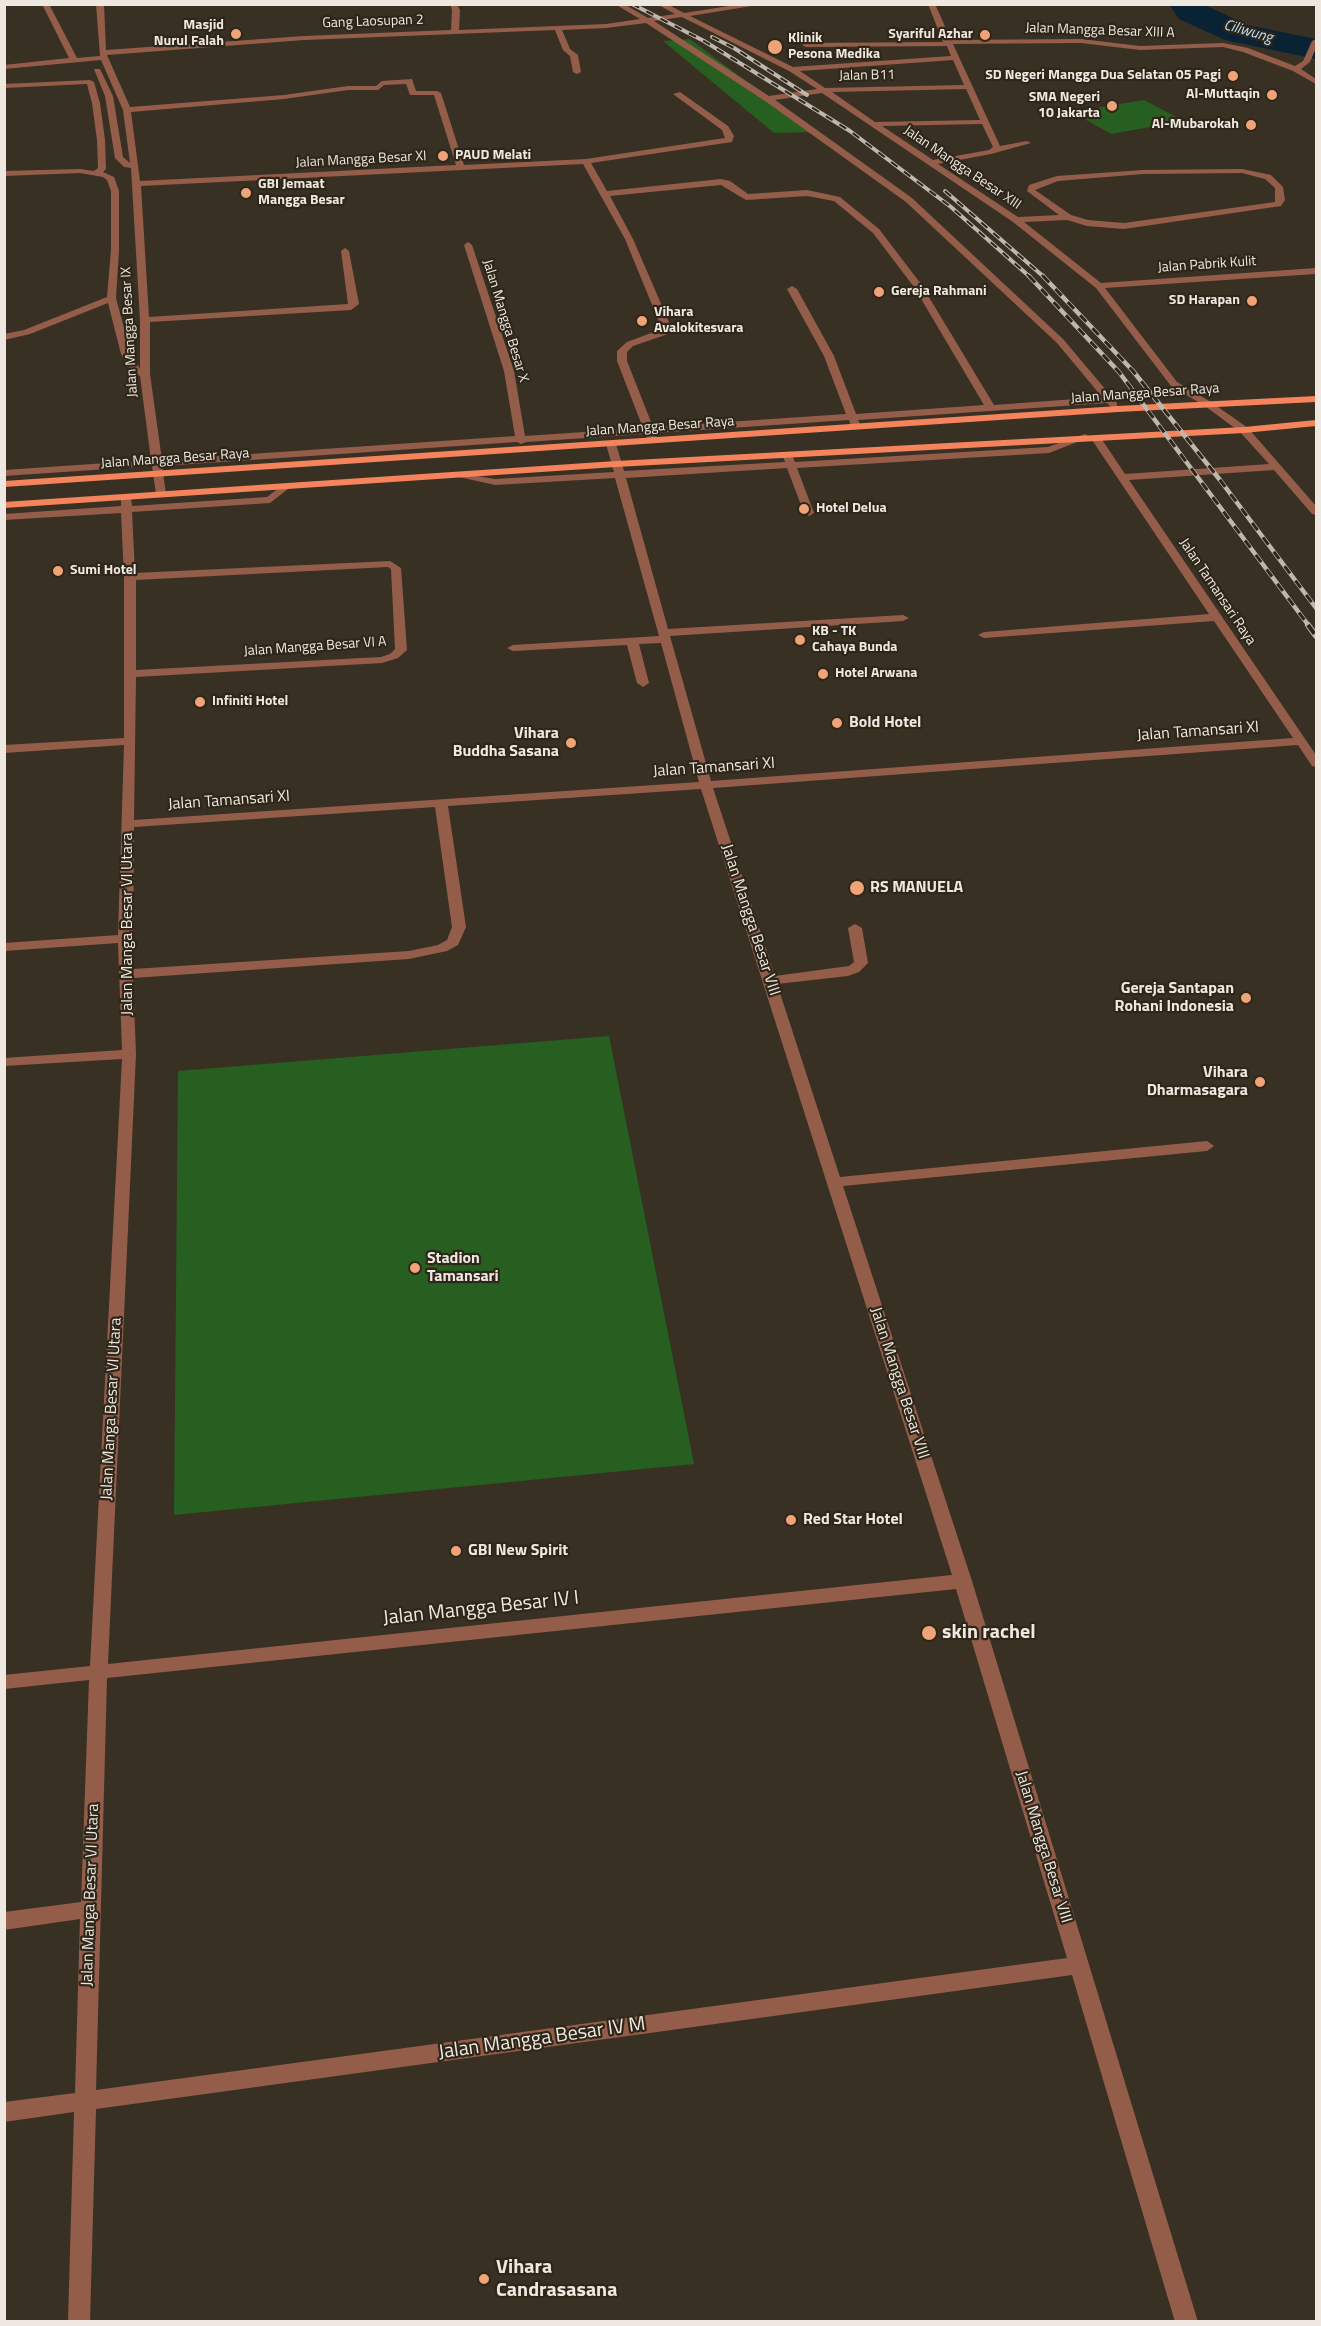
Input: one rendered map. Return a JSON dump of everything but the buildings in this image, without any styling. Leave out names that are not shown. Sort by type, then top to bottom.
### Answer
[{"type":"main road","name":"Jalan Mangga Besar Raya","points":[[854,422],[1208,404],[1296,408],[1317,399]]},
{"type":"main road","points":[[1296,408],[1317,423]]},
{"type":"main road","points":[[4,505],[126,503],[161,494],[463,475],[617,470],[789,460],[1090,437],[1244,430],[1317,423]]},
{"type":"main road","name":"Jalan Mangga Besar Raya","points":[[4,483],[159,469],[416,452],[611,444],[652,437]]},
{"type":"street","points":[[45,4],[74,60]]},
{"type":"street","name":"Jalan Mangga Besar IX","points":[[100,4],[103,56],[127,110],[145,320],[145,374],[161,494]]},
{"type":"street","points":[[453,4],[456,10],[455,33]]},
{"type":"street","points":[[618,4],[768,99],[909,200],[1060,341],[1118,409]]},
{"type":"street","name":"Jalan Mangga Besar XIII","points":[[660,4],[792,69],[1016,220],[1099,286],[1174,384],[1208,404],[1244,430],[1317,512]]},
{"type":"street","name":"Gang Laosupan 2","points":[[4,67],[303,38],[606,26],[761,4]]},
{"type":"street","points":[[931,4],[967,87],[996,144],[997,148],[994,150]]},
{"type":"street","points":[[558,28],[567,50],[574,55],[577,72]]},
{"type":"street","name":"Jalan Mangga Besar XIII A","points":[[806,45],[1081,40],[1140,48],[1223,45],[1245,50],[1296,69],[1317,82]]},
{"type":"street","points":[[1296,69],[1306,62],[1314,44]]},
{"type":"street","points":[[792,69],[954,58]]},
{"type":"street","points":[[86,72],[108,69]]},
{"type":"street","points":[[97,70],[109,96],[119,158],[128,165],[131,175]]},
{"type":"street","points":[[4,79],[52,75]]},
{"type":"street","points":[[127,110],[284,97],[348,88],[378,88],[382,83],[409,81],[413,93],[436,93],[461,168]]},
{"type":"street","points":[[4,86],[90,82],[101,140],[101,174],[111,179],[115,191],[115,250],[111,298],[126,354],[135,370],[145,374]]},
{"type":"street","name":"Jalan B11","points":[[768,99],[825,90],[967,87]]},
{"type":"street","name":"Jalan Mangga Besar XI","points":[[4,174],[81,171],[131,175],[461,168],[586,161],[729,140],[730,136],[725,128],[677,94]]},
{"type":"street","points":[[873,124],[985,122]]},
{"type":"street","points":[[930,163],[1027,143]]},
{"type":"street","points":[[586,161],[629,239],[667,329],[665,332],[630,344],[622,351],[622,361],[652,437]]},
{"type":"street","points":[[1016,220],[1068,217],[1088,223],[1124,226],[1278,204],[1281,200],[1279,187],[1269,177],[1242,171],[1135,173],[1057,179],[1032,187],[1031,191],[1068,217]]},
{"type":"street","points":[[606,194],[721,182],[730,185],[746,197],[807,193],[837,199],[876,231],[918,286],[992,408]]},
{"type":"street","name":"Jalan Mangga Besar X","points":[[468,245],[509,371],[521,441]]},
{"type":"street","points":[[145,320],[351,307],[354,304],[345,251]]},
{"type":"street","name":"Jalan Pabrik Kulit","points":[[1099,286],[1317,271]]},
{"type":"street","points":[[792,289],[829,356],[854,422]]},
{"type":"street","points":[[4,337],[27,332],[111,298]]},
{"type":"street","points":[[416,452],[521,441],[652,437],[1110,400]]},
{"type":"street","name":"Jalan Tamansari Raya","points":[[1090,437],[1122,477],[1317,763]]},
{"type":"street","name":"Jalan Mangga Besar VIII","points":[[611,444],[706,785],[963,1581],[1187,2322]]},
{"type":"street","points":[[789,460],[809,513]]},
{"type":"street","points":[[1122,477],[1277,467]]},
{"type":"street","points":[[4,473],[159,469]]},
{"type":"street","points":[[4,517],[126,503],[270,500],[284,487]]},
{"type":"street","name":"Jalan Manga Besar VI Utara","points":[[79,2322],[99,1672],[129,1053],[125,939],[129,824],[130,577],[126,503]]},
{"type":"street","name":"Jalan Mangga Besar VI A","points":[[130,577],[390,564],[396,568],[401,650],[394,656],[382,660],[130,674]]},
{"type":"street","points":[[984,635],[1216,616]]},
{"type":"street","points":[[513,648],[903,618]]},
{"type":"street","points":[[632,640],[643,683]]},
{"type":"street","points":[[4,749],[130,741]]},
{"type":"street","name":"Jalan Tamansari XI","points":[[129,824],[706,785],[1301,741]]},
{"type":"street","points":[[126,974],[409,955],[441,948],[453,942],[459,927],[441,803]]},
{"type":"street","points":[[769,981],[848,972],[854,969],[861,963],[855,928]]},
{"type":"street","points":[[4,947],[125,939]]},
{"type":"street","points":[[4,1062],[129,1053]]},
{"type":"street","points":[[834,1182],[1207,1146]]},
{"type":"street","name":"Jalan Mangga Besar IV I","points":[[4,1682],[963,1581]]},
{"type":"street","points":[[4,1921],[90,1909]]},
{"type":"street","name":"Jalan Mangga Besar IV M","points":[[4,2112],[1079,1965]]},
{"type":"green space","points":[[690,39],[814,132],[774,133],[663,41]]},
{"type":"green space","points":[[1144,100],[1184,121],[1111,134],[1072,112]]},
{"type":"green space","name":"Stadion Tamansari","points":[[609,1036],[694,1464],[174,1515],[178,1071]]},
{"type":"waterway","name":"Ciliwung","points":[[1185,4],[1191,12],[1237,33],[1316,49]]},
{"type":"railway","points":[[632,4],[704,41],[850,131],[951,207],[1030,277]]},
{"type":"railway","points":[[712,37],[734,48],[807,95]]},
{"type":"railway","points":[[945,191],[1044,277]]},
{"type":"railway","points":[[1030,277],[1119,372],[1309,626]]},
{"type":"railway","points":[[1044,277],[1133,371],[1220,480],[1316,608]]},
{"type":"railway","points":[[1308,625],[1316,636]]},
{"type":"place","name":"Masjid Nurul Falah","points":[[236,34]]},
{"type":"place","name":"Syariful Azhar","points":[[985,35]]},
{"type":"place","name":"Klinik Pesona Medika","points":[[775,47]]},
{"type":"place","name":"SD Negeri Mangga Dua Selatan 05 Pagi","points":[[1233,76]]},
{"type":"place","name":"Al-Muttaqin","points":[[1272,95]]},
{"type":"place","name":"SMA Negeri 10 Jakarta","points":[[1112,106]]},
{"type":"place","name":"Al-Mubarokah","points":[[1251,125]]},
{"type":"place","name":"PAUD Melati","points":[[443,156]]},
{"type":"place","name":"GBI Jemaat Mangga Besar","points":[[246,193]]},
{"type":"place","name":"Gereja Rahmani","points":[[879,292]]},
{"type":"place","name":"SD Harapan","points":[[1252,301]]},
{"type":"place","name":"Vihara Avalokitesvara","points":[[642,321]]},
{"type":"place","name":"Hotel Delua","points":[[804,509]]},
{"type":"place","name":"Sumi Hotel","points":[[58,571]]},
{"type":"place","name":"KB - TK Cahaya Bunda","points":[[800,640]]},
{"type":"place","name":"Hotel Arwana","points":[[823,674]]},
{"type":"place","name":"Infiniti Hotel","points":[[200,702]]},
{"type":"place","name":"Bold Hotel","points":[[837,723]]},
{"type":"place","name":"Vihara Buddha Sasana","points":[[571,743]]},
{"type":"place","name":"RS MANUELA","points":[[857,888]]},
{"type":"place","name":"Gereja Santapan Rohani Indonesia","points":[[1246,998]]},
{"type":"place","name":"Vihara Dharmasagara","points":[[1260,1082]]},
{"type":"place","name":"Stadion Tamansari","points":[[415,1268]]},
{"type":"place","name":"Red Star Hotel","points":[[791,1520]]},
{"type":"place","name":"GBI New Spirit","points":[[456,1551]]},
{"type":"place","name":"skin rachel","points":[[929,1633]]},
{"type":"place","name":"Vihara Candrasasana","points":[[484,2279]]}]
